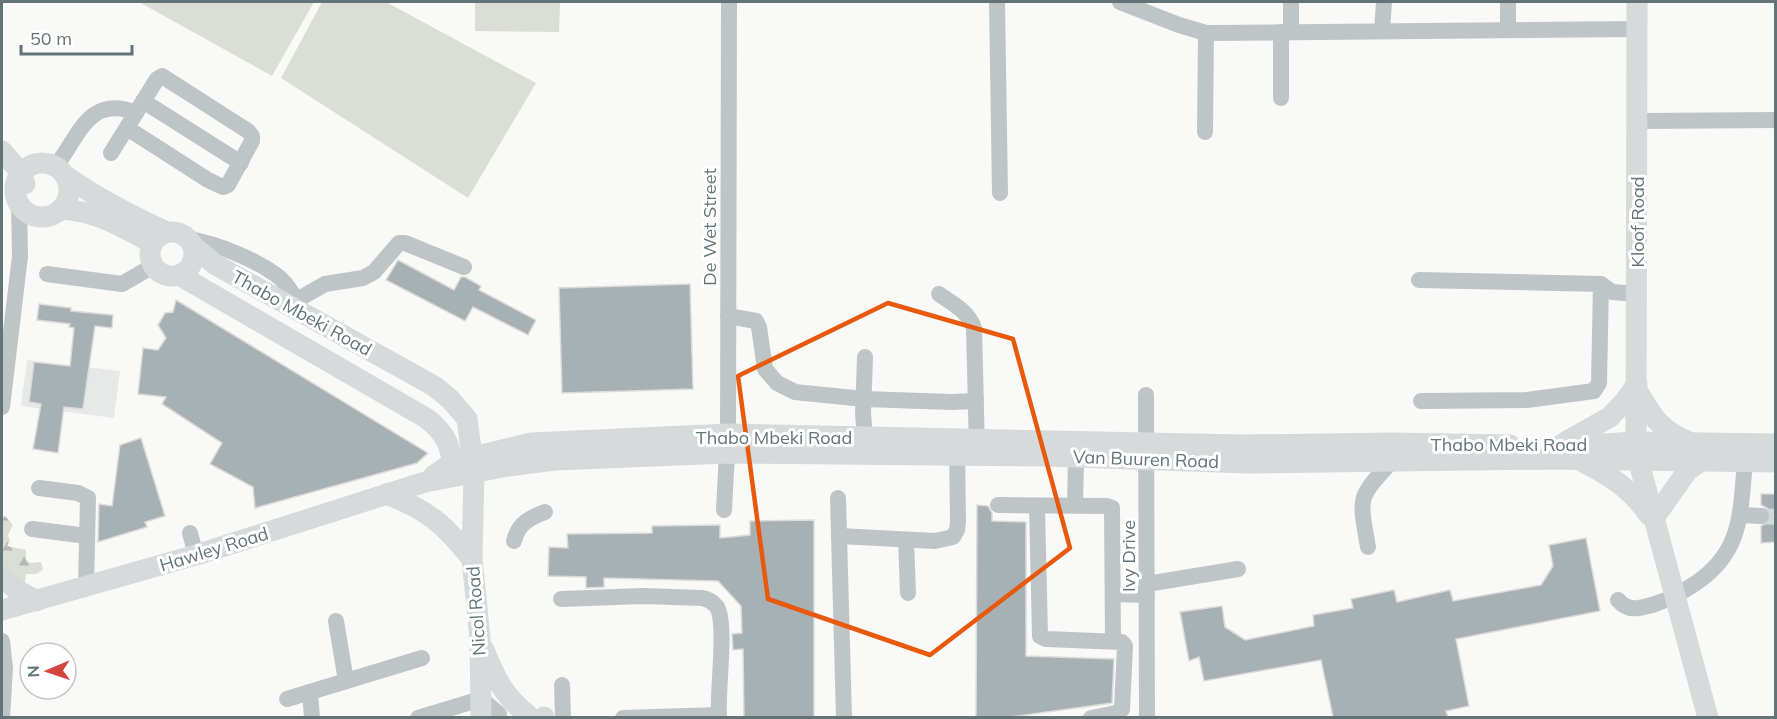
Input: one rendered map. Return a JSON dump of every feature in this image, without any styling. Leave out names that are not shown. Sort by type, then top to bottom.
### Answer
[{"type":"main road","name":"Kloof Road","points":[[1637,2],[1638,451],[1708,717]]},
{"type":"main road","points":[[2,142],[55,168],[160,237]]},
{"type":"main road","points":[[2,151],[17,190],[49,216],[61,209],[68,199],[69,190],[55,168]]},
{"type":"main road","points":[[17,190],[28,167],[55,168]]},
{"type":"main road","points":[[61,209],[87,212],[160,237],[179,232],[191,243],[195,254],[190,267],[179,275],[164,275],[153,266],[150,258],[160,237]]},
{"type":"main road","name":"Thabo Mbeki Road","points":[[191,243],[216,265],[299,306],[434,386],[506,458],[554,441],[1046,448]]},
{"type":"main road","name":"Thabo Mbeki Road","points":[[179,275],[438,427],[464,467]]},
{"type":"main road","points":[[400,403],[415,376]]},
{"type":"main road","points":[[1557,447],[1610,417],[1637,387],[1659,425],[1696,452],[1688,470],[1655,522],[1624,486],[1604,472],[1577,459]]},
{"type":"main road","points":[[467,419],[464,467],[506,458]]},
{"type":"main road","name":"Thabo Mbeki Road","points":[[728,444],[828,453],[866,446],[905,454],[967,447]]},
{"type":"main road","name":"Thabo Mbeki Road","points":[[1245,454],[1557,447],[1696,452],[1776,444]]},
{"type":"main road","name":"Van Buuren Road","points":[[1046,448],[1245,454]]},
{"type":"main road","name":"Van Buuren Road","points":[[1046,448],[1076,457],[1147,452]]},
{"type":"main road","name":"Thabo Mbeki Road","points":[[1393,452],[1577,459],[1638,451]]},
{"type":"main road","name":"Thabo Mbeki Road","points":[[1696,452],[1745,462],[1776,462]]},
{"type":"main road","name":"Hawley Road","points":[[2,610],[196,555],[425,482],[464,467]]},
{"type":"main road","name":"Nicol Road","points":[[464,467],[472,504],[472,559],[488,712]]},
{"type":"main road","points":[[386,494],[419,508],[435,519],[457,539],[472,559]]},
{"type":"main road","points":[[2,577],[17,590],[37,601]]},
{"type":"main road","points":[[480,638],[502,688],[513,704],[539,717]]},
{"type":"street","name":"De Wet Street","points":[[724,510],[728,444],[729,2]]},
{"type":"street","points":[[998,2],[1000,193]]},
{"type":"street","points":[[1120,2],[1206,33],[1637,29]]},
{"type":"street","points":[[1281,98],[1286,32],[1291,2]]},
{"type":"street","points":[[1382,31],[1384,2]]},
{"type":"street","points":[[1508,2],[1508,29]]},
{"type":"street","points":[[1205,132],[1206,33]]},
{"type":"street","points":[[111,153],[157,79],[162,76],[248,131],[252,136],[252,141],[228,185],[223,187],[127,128]]},
{"type":"street","points":[[55,168],[87,120],[96,112],[115,107],[140,107],[241,163]]},
{"type":"street","points":[[1637,121],[1776,120]]},
{"type":"street","points":[[2,407],[20,256],[28,235],[17,190]]},
{"type":"street","points":[[299,306],[325,284],[363,278],[374,272],[399,243],[405,243],[464,267]]},
{"type":"street","points":[[47,274],[122,284],[153,266]]},
{"type":"street","points":[[1419,280],[1601,284],[1612,292],[1637,288]]},
{"type":"street","points":[[1421,401],[1527,400],[1594,391],[1599,383],[1601,284]]},
{"type":"street","points":[[839,536],[935,541],[953,537],[957,530],[967,447],[976,401],[974,328],[971,319],[963,310],[939,294]]},
{"type":"street","points":[[728,316],[756,321],[759,327],[765,369],[777,382],[795,392],[864,399],[976,401]]},
{"type":"street","points":[[865,357],[866,446]]},
{"type":"street","name":"Ivy Drive","points":[[1146,395],[1147,717]]},
{"type":"street","points":[[1368,547],[1362,497],[1393,452]]},
{"type":"street","points":[[1074,506],[1076,457]]},
{"type":"street","points":[[1618,600],[1622,605],[1633,609],[1675,598],[1711,573],[1721,562],[1735,536],[1740,515],[1745,462]]},
{"type":"street","points":[[39,488],[78,493],[88,498],[86,587]]},
{"type":"street","points":[[838,498],[844,717]]},
{"type":"street","points":[[998,505],[1110,506],[1113,511],[1113,641]]},
{"type":"street","points":[[1037,506],[1040,636],[1046,639],[1122,642],[1125,646],[1124,705],[1120,711],[1091,717]]},
{"type":"street","points":[[514,541],[517,529],[545,512]]},
{"type":"street","points":[[1740,515],[1761,516]]},
{"type":"street","points":[[32,529],[87,536]]},
{"type":"street","points":[[190,533],[196,555]]},
{"type":"street","points":[[906,540],[908,593]]},
{"type":"street","points":[[1113,594],[1238,569]]},
{"type":"street","points":[[561,599],[643,596],[709,599],[716,606],[721,621],[719,716],[623,717]]},
{"type":"street","points":[[336,621],[346,681]]},
{"type":"street","points":[[2,641],[5,668],[2,717]]},
{"type":"street","points":[[287,699],[422,658]]},
{"type":"street","points":[[562,685],[563,717]]},
{"type":"street","points":[[310,692],[312,717]]},
{"type":"street","points":[[418,717],[488,712],[555,717]]},
{"type":"highlighted area","points":[[888,303],[1013,339],[1070,548],[930,655],[768,599],[738,376]]},
{"type":"shaded area","points":[[27,360],[120,371],[114,418],[21,406]]},
{"type":"green space","points":[[139,2],[314,2],[272,76]]},
{"type":"green space","points":[[322,2],[386,2],[536,83],[468,198],[281,78]]},
{"type":"green space","points":[[475,2],[560,2],[559,32],[475,31]]},
{"type":"green space","points":[[5,516],[13,525],[8,535],[10,541],[7,546],[26,550],[26,560],[30,563],[41,562],[43,570],[36,574],[26,574],[25,583],[2,572],[2,517]]},
{"type":"building","points":[[398,260],[454,290],[461,277],[465,277],[481,286],[479,290],[536,320],[528,335],[473,307],[465,321],[386,280]]},
{"type":"building","points":[[690,284],[693,389],[562,393],[559,288]]},
{"type":"building","points":[[176,300],[428,453],[417,463],[255,508],[253,487],[210,464],[222,443],[162,404],[166,397],[138,394],[143,348],[158,350],[166,338],[158,325],[165,313],[173,312]]},
{"type":"building","points":[[39,304],[71,308],[71,311],[113,315],[112,328],[95,326],[83,409],[64,407],[58,453],[33,449],[41,404],[29,402],[34,362],[70,366],[74,328],[69,327],[70,324],[37,320]]},
{"type":"building","points":[[141,438],[165,516],[145,522],[147,527],[98,542],[99,504],[112,506],[120,445]]},
{"type":"building","points":[[1761,494],[1776,494],[1776,542],[1761,543],[1761,526],[1769,522],[1771,516],[1767,508],[1761,505]]},
{"type":"building","points":[[977,505],[988,506],[992,513],[992,521],[1026,522],[1026,656],[1114,659],[1112,703],[1010,717],[976,717]]},
{"type":"building","points":[[814,520],[814,717],[744,717],[743,649],[733,650],[732,634],[742,633],[741,606],[718,581],[604,578],[604,587],[586,588],[586,577],[548,576],[549,547],[568,548],[567,534],[652,533],[652,526],[720,525],[720,538],[750,535],[750,521]]},
{"type":"building","points":[[1586,538],[1600,611],[1456,639],[1469,706],[1446,711],[1448,717],[1333,717],[1321,660],[1204,681],[1199,657],[1189,661],[1180,612],[1222,606],[1225,627],[1245,640],[1314,626],[1313,615],[1353,608],[1351,599],[1394,590],[1397,602],[1450,590],[1453,601],[1541,585],[1553,566],[1549,545]]},
{"type":"tunnel","points":[[1761,516],[1776,517]]}]
